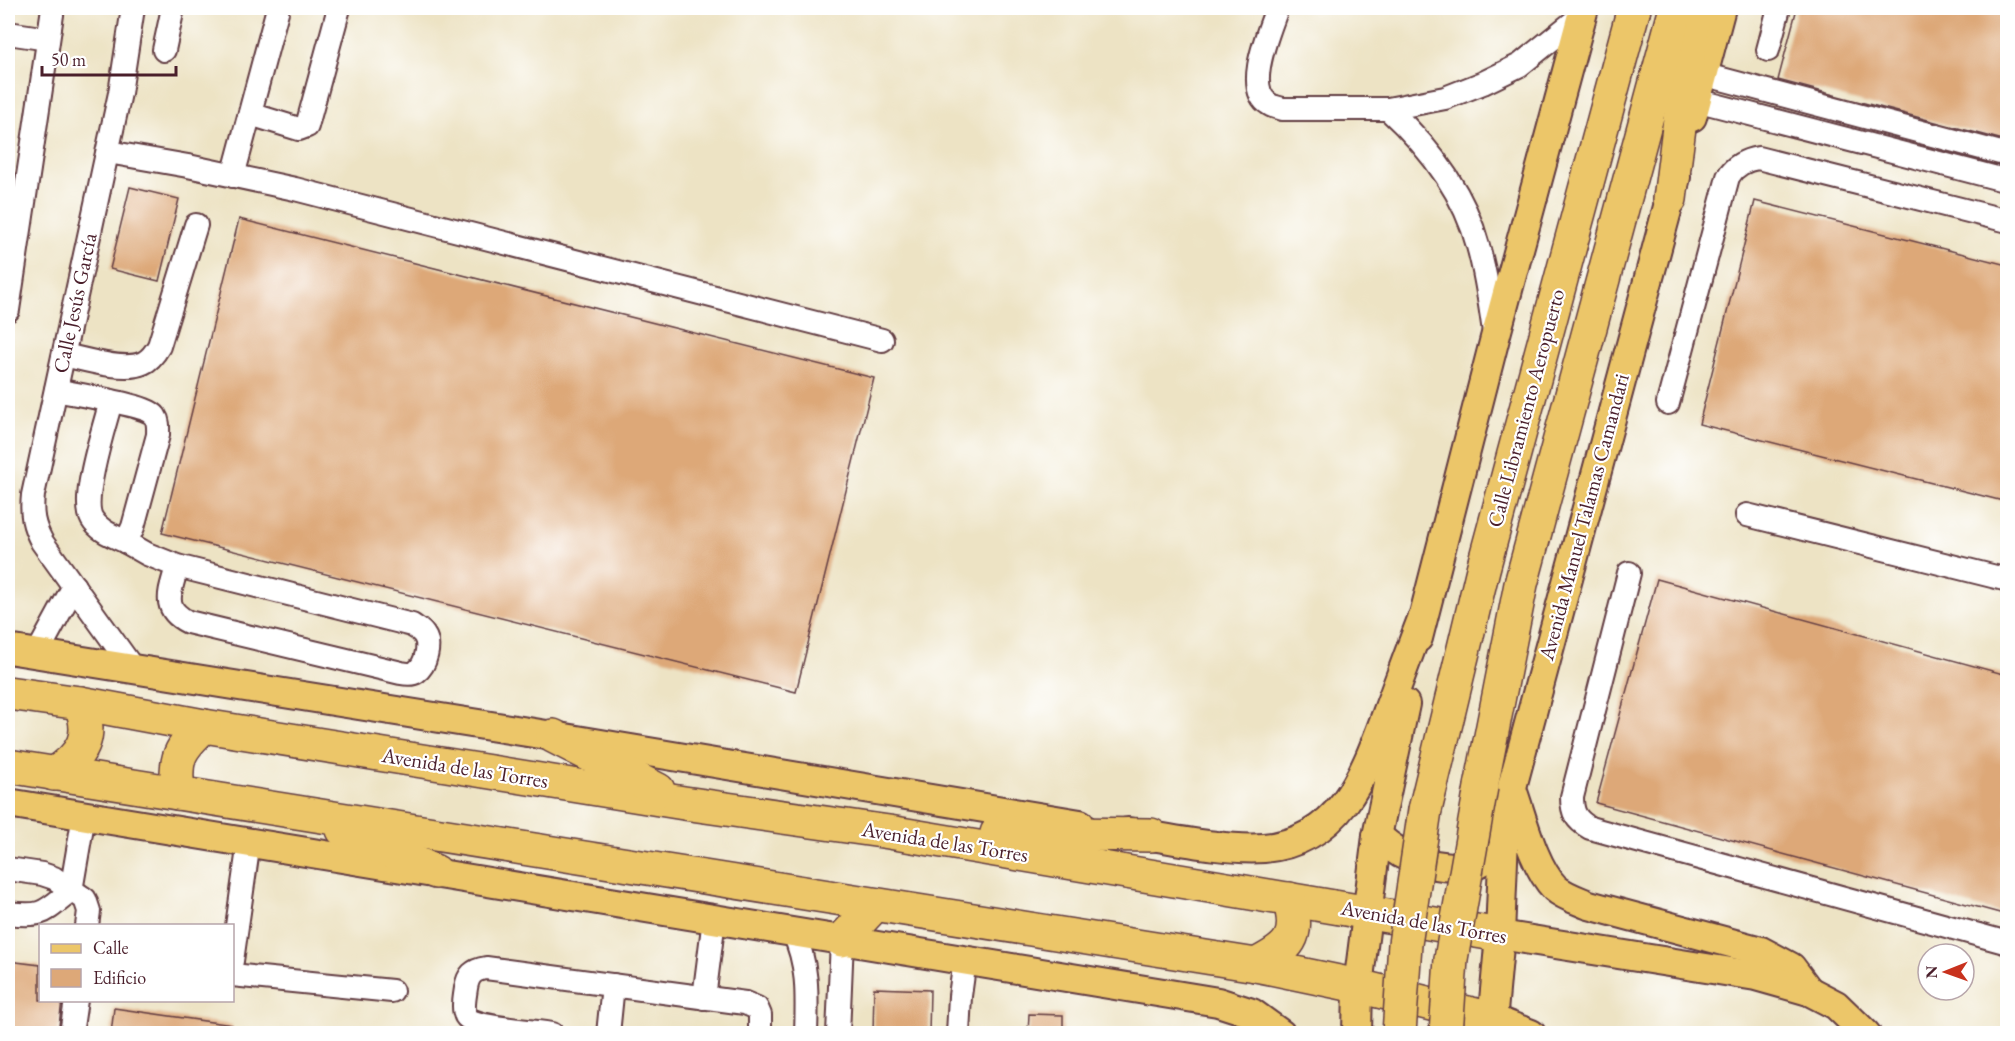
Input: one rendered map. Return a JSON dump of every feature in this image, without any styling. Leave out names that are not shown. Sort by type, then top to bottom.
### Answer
[{"type":"highway","name":"Calle Libramiento Aeropuerto","points":[[1400,1034],[1405,944],[1425,810],[1483,569],[1634,8]]},
{"type":"highway","name":"Calle Libramiento Aeropuerto","points":[[1446,1034],[1451,959],[1497,787],[1521,584],[1676,8]]},
{"type":"highway","points":[[1671,199],[1694,8]]},
{"type":"highway","name":"Avenida de las Torres","points":[[9,693],[684,803],[888,832],[1500,935]]},
{"type":"highway","points":[[54,774],[77,757],[86,736],[86,718],[80,703]]},
{"type":"highway","points":[[178,793],[176,769],[180,752],[204,726]]},
{"type":"highway","points":[[553,736],[684,803]]},
{"type":"highway","points":[[8,766],[1256,965],[1358,986],[1491,1026]]},
{"type":"highway","points":[[300,811],[436,872]]},
{"type":"highway","points":[[888,832],[1151,835]]},
{"type":"highway","points":[[1256,965],[1279,953],[1290,939],[1293,922],[1288,899]]},
{"type":"highway","points":[[842,940],[875,906]]},
{"type":"main road","name":"Avenida Manuel Talamas Camandari","points":[[1491,1026],[1500,935],[1504,836],[1497,787],[1671,199],[1721,8]]},
{"type":"main road","points":[[1357,1034],[1358,986],[1377,836],[1422,619],[1583,11]]},
{"type":"main road","name":"Avenida de las Torres","points":[[8,650],[553,736],[1151,835],[1234,848],[1264,848],[1286,844],[1308,836],[1332,818],[1359,783],[1422,619]]},
{"type":"main road","points":[[1497,787],[1540,864],[1556,888],[1565,895],[1589,905],[1761,951],[1791,967],[1809,991]]},
{"type":"main road","points":[[8,802],[1218,1002],[1252,1013],[1281,1034]]},
{"type":"main road","points":[[1377,836],[1401,854],[1430,864],[1465,868],[1483,862],[1504,836]]},
{"type":"main road","name":"Avenida de las Torres","points":[[1500,935],[1756,976],[1809,991],[1836,1005],[1866,1034]]},
{"type":"main road","points":[[1491,1026],[1531,1034]]},
{"type":"street","points":[[8,310],[12,261],[53,8]]},
{"type":"street","name":"Calle Jesús García","points":[[133,8],[120,93],[31,513],[34,527],[42,542],[135,670]]},
{"type":"street","points":[[164,50],[173,8]]},
{"type":"street","points":[[233,176],[278,8]]},
{"type":"street","points":[[250,114],[298,129],[307,126],[339,8]]},
{"type":"street","points":[[1277,8],[1258,71],[1258,85],[1261,96],[1269,104],[1282,108],[1389,109],[1444,98],[1520,65],[1583,11]]},
{"type":"street","points":[[1768,50],[1779,8]]},
{"type":"street","points":[[8,33],[48,39]]},
{"type":"street","points":[[1700,87],[2007,155]]},
{"type":"street","points":[[1700,87],[2007,181]]},
{"type":"street","points":[[1389,109],[1431,154],[1464,209],[1478,244],[1495,338]]},
{"type":"street","points":[[108,152],[233,176],[349,202],[882,340]]},
{"type":"street","points":[[1668,403],[1728,177],[1748,159],[1758,158],[2007,221]]},
{"type":"street","points":[[64,355],[124,365],[142,364],[151,357],[159,346],[196,225]]},
{"type":"street","points":[[56,390],[150,411],[155,416],[158,435],[142,495],[126,542]]},
{"type":"street","points":[[111,401],[91,477],[88,510],[97,525],[147,554],[177,566],[412,625],[421,631],[428,643],[423,664],[416,672],[401,674],[188,622],[177,617],[170,606],[177,566]]},
{"type":"street","points":[[1747,515],[2007,580]]},
{"type":"street","points":[[1629,573],[1572,797],[1572,811],[1579,822],[1590,828],[2007,943]]},
{"type":"street","points":[[37,654],[74,586]]},
{"type":"street","points":[[8,913],[30,916],[43,913],[71,891],[84,815]]},
{"type":"street","points":[[234,947],[249,842]]},
{"type":"street","points":[[8,869],[54,878],[85,899],[88,904],[87,924]]},
{"type":"street","points":[[704,998],[714,919]]},
{"type":"street","points":[[793,932],[800,946],[806,971],[806,1034]]},
{"type":"street","points":[[838,1034],[842,940]]},
{"type":"street","points":[[958,1034],[965,960]]},
{"type":"street","points":[[552,1034],[481,1024],[470,1020],[465,1014],[464,1004],[471,973],[477,969],[486,968],[753,1005],[760,1015],[760,1034]]},
{"type":"street","points":[[234,975],[392,991]]},
{"type":"street","points":[[608,1034],[613,985]]},
{"type":"street","points":[[71,1034],[76,1002]]},
{"type":"building","points":[[1797,8],[2007,8],[2007,141],[1778,80]]},
{"type":"building","points":[[130,187],[179,199],[159,281],[110,269]]},
{"type":"building","points":[[1755,201],[2007,265],[2007,502],[1699,424]]},
{"type":"building","points":[[239,219],[874,378],[796,692],[162,533]]},
{"type":"building","points":[[1657,579],[2007,675],[2007,915],[1596,803]]},
{"type":"building","points":[[8,961],[39,965],[39,1002],[62,1002],[58,1034],[8,1034]]},
{"type":"building","points":[[874,988],[930,990],[929,1034],[873,1034]]},
{"type":"building","points":[[114,1008],[232,1025],[232,1034],[111,1034]]},
{"type":"building","points":[[1029,1014],[1063,1015],[1063,1034],[1028,1034]]}]
